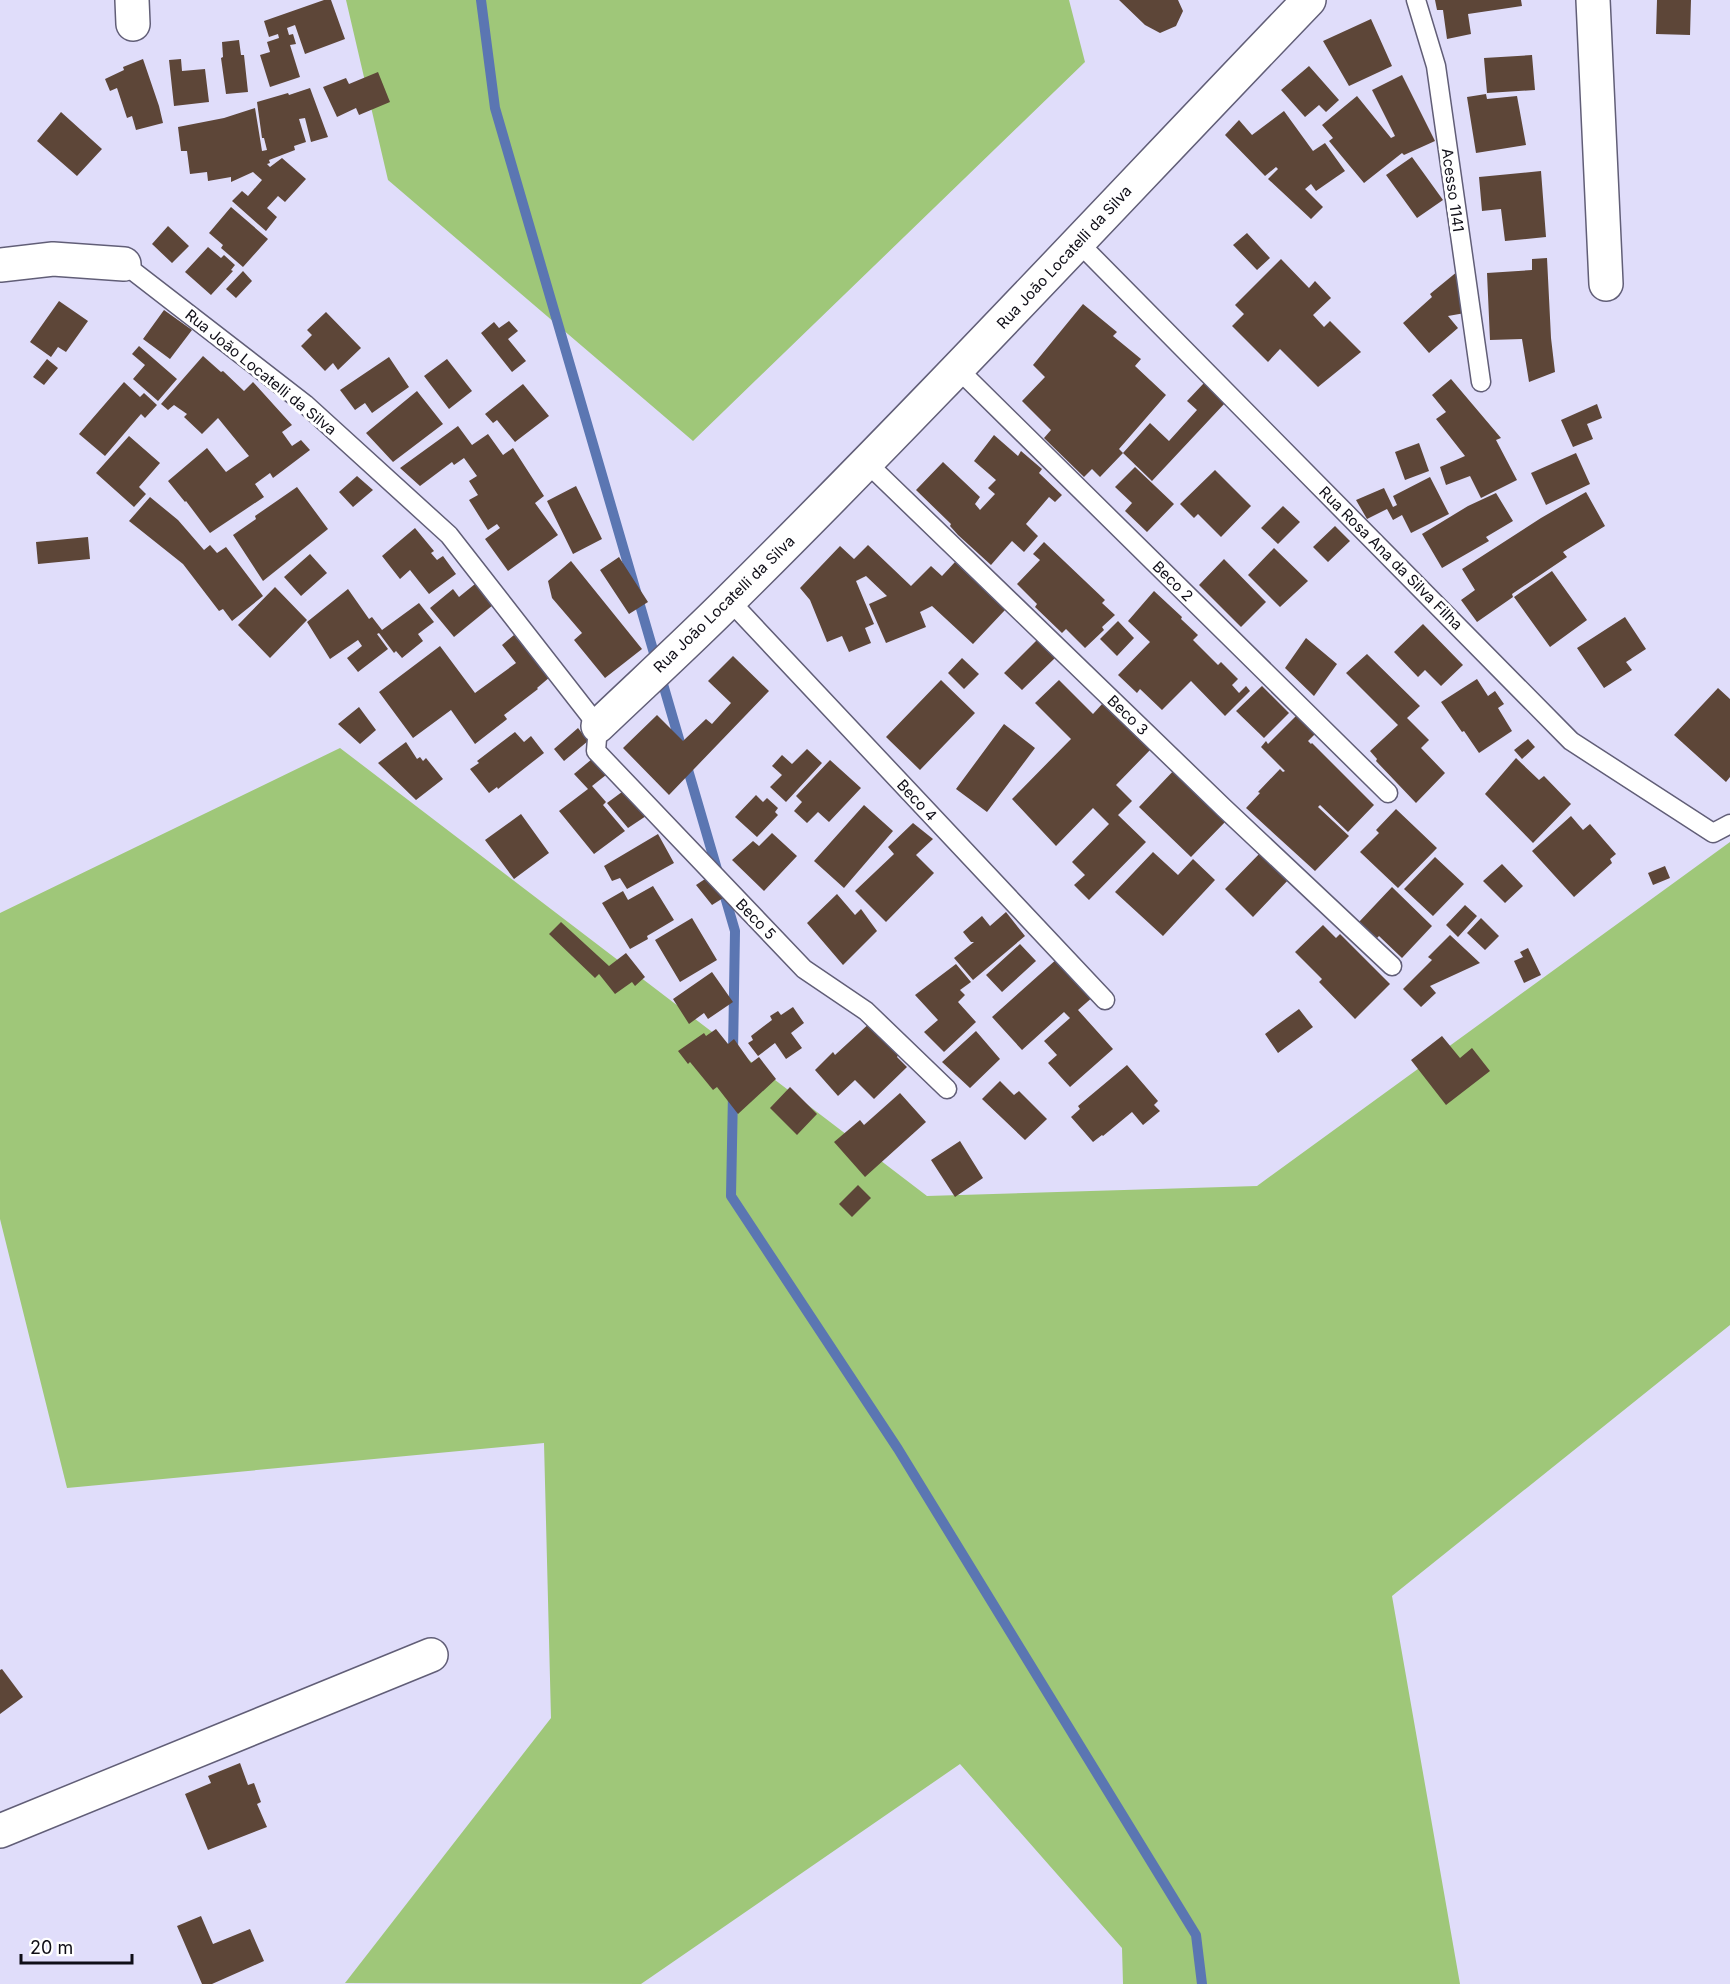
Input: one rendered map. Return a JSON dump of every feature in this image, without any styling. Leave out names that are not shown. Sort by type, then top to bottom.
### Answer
[{"type":"street","name":"Rua João Locatelli da Silva","points":[[598,726],[730,601],[958,369],[1077,241],[1309,0]]},
{"type":"street","points":[[1593,0],[1606,284]]},
{"type":"street","points":[[0,265],[53,259],[124,264]]},
{"type":"street","points":[[0,1831],[431,1655]]},
{"type":"lane","name":"Acesso 1141","points":[[1416,0],[1436,66],[1481,382]]},
{"type":"lane","name":"Rua Rosa Ana da Silva Filha","points":[[1077,241],[1571,741],[1713,834],[1730,824]]},
{"type":"lane","name":"Rua João Locatelli da Silva","points":[[124,264],[305,404],[449,534],[598,726]]},
{"type":"lane","name":"Beco 2","points":[[958,369],[1388,793]]},
{"type":"lane","name":"Beco 3","points":[[866,462],[1224,808],[1392,966]]},
{"type":"lane","name":"Beco 4","points":[[730,601],[1105,1000]]},
{"type":"lane","name":"Beco 5","points":[[598,726],[596,751],[796,961],[804,969],[866,1011],[947,1089]]},
{"type":"green space","points":[[346,0],[1069,0],[1085,62],[693,441],[388,180]]},
{"type":"green space","points":[[340,748],[927,1196],[1257,1186],[1730,842],[1730,1325],[1392,1596],[1460,1984],[1123,1984],[1122,1948],[960,1764],[641,1984],[345,1983],[551,1718],[544,1443],[67,1488],[0,1219],[0,913]]},
{"type":"building","points":[[324,0],[331,0],[345,39],[305,54],[295,25],[287,28],[289,35],[293,34],[296,44],[290,45],[300,77],[270,87],[260,55],[270,52],[267,42],[279,38],[278,34],[269,37],[264,21]]},
{"type":"building","points":[[1119,0],[1178,0],[1183,11],[1176,26],[1160,33],[1145,25]]},
{"type":"building","points":[[1435,0],[1521,0],[1522,6],[1468,14],[1471,34],[1447,39],[1443,10],[1437,10]]},
{"type":"building","points":[[1657,0],[1691,0],[1690,35],[1656,34]]},
{"type":"building","points":[[1371,19],[1392,66],[1349,86],[1323,41]]},
{"type":"building","points":[[239,40],[241,55],[244,55],[248,92],[226,94],[221,58],[223,57],[222,42]]},
{"type":"building","points":[[1532,55],[1535,90],[1487,93],[1484,58]]},
{"type":"building","points":[[143,59],[163,123],[136,130],[132,116],[127,118],[117,88],[110,91],[105,79],[124,70],[123,67]]},
{"type":"building","points":[[181,59],[182,71],[205,69],[209,102],[174,106],[169,60]]},
{"type":"building","points":[[1309,66],[1339,100],[1326,112],[1319,105],[1305,117],[1281,90]]},
{"type":"building","points":[[378,72],[390,102],[359,115],[356,108],[337,117],[323,87],[346,78],[349,84]]},
{"type":"building","points":[[1402,75],[1435,141],[1404,155],[1402,153],[1364,183],[1329,141],[1333,138],[1322,125],[1357,96],[1391,138],[1395,136],[1372,90]]},
{"type":"building","points":[[310,88],[328,137],[311,142],[305,118],[299,119],[306,142],[294,146],[295,150],[269,160],[270,163],[267,164],[270,167],[282,158],[306,179],[285,202],[278,196],[267,208],[277,217],[266,231],[232,201],[242,191],[248,196],[262,180],[253,172],[231,182],[231,177],[208,181],[207,172],[190,174],[187,151],[181,151],[178,127],[224,118],[255,108],[262,151],[267,150],[264,138],[262,138],[257,102]]},
{"type":"building","points":[[1486,94],[1487,99],[1517,96],[1526,145],[1476,153],[1467,97]]},
{"type":"building","points":[[1284,111],[1313,151],[1325,143],[1345,171],[1316,191],[1311,184],[1305,189],[1323,207],[1311,219],[1268,179],[1278,169],[1276,167],[1265,176],[1225,135],[1239,120],[1252,135]]},
{"type":"building","points":[[61,112],[102,149],[77,176],[37,141]]},
{"type":"building","points":[[1412,157],[1443,200],[1417,218],[1386,175]]},
{"type":"building","points":[[1541,171],[1546,237],[1505,241],[1501,209],[1482,211],[1479,177]]},
{"type":"building","points":[[231,207],[268,239],[243,267],[221,248],[223,245],[209,233]]},
{"type":"building","points":[[168,226],[189,246],[172,263],[152,244]]},
{"type":"building","points":[[1247,233],[1270,258],[1257,270],[1233,245]]},
{"type":"building","points":[[208,247],[221,258],[224,255],[235,265],[231,270],[233,271],[211,295],[185,272]]},
{"type":"building","points":[[1547,258],[1555,372],[1529,382],[1522,339],[1490,340],[1487,273],[1532,270],[1532,259]]},
{"type":"building","points":[[1281,259],[1309,288],[1315,281],[1331,298],[1313,315],[1324,327],[1330,321],[1361,352],[1318,387],[1280,349],[1268,362],[1232,326],[1244,314],[1235,305]]},
{"type":"building","points":[[243,271],[252,281],[236,298],[226,289]]},
{"type":"building","points":[[1458,271],[1465,313],[1448,316],[1458,328],[1429,353],[1403,323],[1432,297],[1430,294]]},
{"type":"building","points":[[59,301],[88,321],[66,352],[58,347],[51,357],[30,342]]},
{"type":"building","points":[[1083,304],[1117,332],[1113,336],[1141,359],[1135,366],[1166,395],[1119,449],[1123,453],[1100,477],[1092,469],[1084,477],[1044,438],[1051,430],[1022,401],[1045,377],[1033,365]]},
{"type":"building","points":[[164,310],[192,330],[170,359],[143,339]]},
{"type":"building","points":[[326,312],[361,348],[338,370],[333,363],[325,371],[301,346],[312,335],[307,330]]},
{"type":"building","points":[[509,321],[518,331],[508,339],[526,361],[512,372],[481,333],[494,322],[499,328]]},
{"type":"building","points":[[139,346],[177,379],[158,401],[133,379],[145,365],[132,354]]},
{"type":"building","points":[[203,356],[244,391],[253,382],[292,425],[282,432],[292,446],[301,440],[310,450],[273,478],[270,473],[255,484],[264,497],[210,533],[168,481],[207,448],[226,472],[249,456],[218,418],[202,434],[184,417],[187,414],[174,405],[168,410],[161,404]]},
{"type":"building","points":[[389,357],[409,387],[372,413],[365,403],[355,410],[340,390]]},
{"type":"building","points":[[47,359],[58,368],[44,385],[33,377]]},
{"type":"building","points":[[447,359],[472,391],[449,409],[424,376]]},
{"type":"building","points":[[1451,379],[1501,438],[1496,440],[1517,480],[1481,498],[1470,476],[1446,485],[1440,467],[1465,456],[1436,419],[1446,412],[1432,395]]},
{"type":"building","points":[[124,382],[140,397],[144,393],[157,405],[145,418],[141,414],[105,456],[79,434]]},
{"type":"building","points":[[1204,383],[1225,403],[1152,481],[1123,453],[1150,423],[1169,441],[1197,410],[1187,401]]},
{"type":"building","points":[[523,384],[549,416],[515,442],[497,420],[493,423],[485,414]]},
{"type":"building","points":[[417,391],[443,424],[393,462],[366,433]]},
{"type":"building","points":[[1597,404],[1602,418],[1587,424],[1593,439],[1573,447],[1561,420]]},
{"type":"building","points":[[458,426],[472,445],[488,434],[503,455],[513,448],[544,496],[535,503],[558,535],[508,571],[485,539],[500,528],[497,524],[488,530],[469,500],[478,495],[469,481],[477,476],[464,458],[454,465],[452,462],[420,486],[400,468]]},
{"type":"building","points":[[994,435],[1018,456],[1021,451],[1042,469],[1039,473],[1062,495],[1055,502],[1049,497],[1026,524],[1038,536],[1024,552],[1012,541],[991,565],[958,535],[950,526],[951,524],[916,490],[943,462],[980,497],[975,504],[980,510],[995,494],[988,488],[996,480],[974,461]]},
{"type":"building","points":[[129,436],[160,463],[139,487],[146,494],[134,507],[96,473]]},
{"type":"building","points":[[1419,443],[1429,471],[1405,480],[1395,452]]},
{"type":"building","points":[[1576,453],[1590,484],[1546,505],[1531,473]]},
{"type":"building","points":[[1135,467],[1174,504],[1147,532],[1125,511],[1132,503],[1115,487]]},
{"type":"building","points":[[1215,470],[1251,506],[1221,537],[1198,514],[1194,518],[1180,504]]},
{"type":"building","points":[[357,476],[373,490],[353,507],[339,492]]},
{"type":"building","points":[[1430,477],[1449,514],[1411,533],[1402,515],[1393,520],[1387,509],[1367,519],[1356,500],[1384,488],[1393,507],[1397,505],[1393,496]]},
{"type":"building","points":[[576,486],[602,539],[573,554],[547,501]]},
{"type":"building","points":[[297,487],[328,529],[263,581],[233,535],[256,519],[255,516]]},
{"type":"building","points":[[1586,492],[1605,526],[1563,552],[1567,557],[1512,594],[1513,597],[1477,622],[1461,600],[1475,590],[1462,569]]},
{"type":"building","points":[[1496,493],[1513,521],[1486,537],[1489,541],[1442,568],[1422,534],[1468,506]]},
{"type":"building","points":[[150,497],[178,520],[204,550],[210,545],[217,553],[226,547],[263,596],[232,621],[223,609],[219,611],[183,564],[129,521]]},
{"type":"building","points":[[1283,506],[1300,522],[1278,544],[1261,528]]},
{"type":"building","points":[[1335,526],[1350,541],[1328,562],[1313,547]]},
{"type":"building","points":[[415,528],[434,551],[431,553],[437,560],[443,556],[456,574],[429,594],[410,570],[400,579],[382,556]]},
{"type":"building","points":[[88,537],[90,559],[38,564],[36,542]]},
{"type":"building","points":[[1044,542],[1105,600],[1102,603],[1115,615],[1102,627],[1104,630],[1085,648],[1066,629],[1062,633],[1035,607],[1037,604],[1017,584],[1040,560],[1033,554]]},
{"type":"building","points":[[868,545],[911,586],[931,566],[942,576],[955,562],[1005,610],[973,644],[932,606],[920,612],[926,627],[886,643],[869,604],[887,596],[866,576],[856,581],[874,624],[865,628],[871,643],[849,652],[842,636],[827,642],[810,600],[800,588],[840,546],[854,559]]},
{"type":"building","points":[[1274,548],[1308,581],[1280,607],[1248,575]]},
{"type":"building","points":[[310,554],[327,573],[301,596],[284,577]]},
{"type":"building","points":[[619,557],[648,602],[629,614],[600,570]]},
{"type":"building","points":[[1224,559],[1266,602],[1241,627],[1199,585]]},
{"type":"building","points":[[571,561],[642,649],[605,678],[574,640],[582,633],[552,598],[548,581]]},
{"type":"building","points":[[1552,571],[1587,620],[1550,647],[1514,597]]},
{"type":"building","points":[[475,584],[493,605],[454,637],[430,608],[453,589],[459,597]]},
{"type":"building","points":[[275,587],[307,620],[270,658],[238,625]]},
{"type":"building","points":[[348,589],[369,619],[372,617],[382,630],[419,603],[434,622],[418,634],[423,641],[402,658],[396,651],[394,653],[379,633],[377,634],[388,649],[358,672],[347,658],[362,646],[358,640],[330,659],[307,622]]},
{"type":"building","points":[[1154,591],[1198,635],[1193,640],[1218,665],[1221,662],[1238,679],[1232,685],[1239,693],[1246,686],[1250,691],[1225,716],[1191,681],[1162,710],[1140,689],[1137,693],[1118,675],[1150,642],[1128,621]]},
{"type":"building","points":[[1625,617],[1646,649],[1626,662],[1632,670],[1604,688],[1577,648]]},
{"type":"building","points":[[1118,621],[1134,638],[1117,656],[1100,639]]},
{"type":"building","points":[[1423,624],[1463,665],[1441,686],[1425,670],[1418,677],[1394,652]]},
{"type":"building","points":[[514,635],[529,653],[532,652],[550,677],[504,715],[506,720],[475,744],[451,710],[413,738],[379,692],[440,646],[475,693],[516,663],[502,645]]},
{"type":"building","points":[[1041,636],[1056,657],[1022,690],[1004,673]]},
{"type":"building","points":[[1306,638],[1337,664],[1314,696],[1285,668]]},
{"type":"building","points":[[1367,654],[1420,706],[1407,718],[1429,740],[1421,748],[1445,773],[1416,803],[1376,761],[1377,759],[1370,751],[1398,725],[1346,673]]},
{"type":"building","points":[[733,656],[769,691],[669,795],[623,748],[657,715],[683,741],[706,719],[712,724],[731,703],[708,681]]},
{"type":"building","points":[[962,658],[979,674],[964,689],[948,673]]},
{"type":"building","points":[[1477,679],[1488,696],[1495,691],[1504,704],[1498,708],[1512,731],[1479,753],[1441,702]]},
{"type":"building","points":[[941,680],[975,713],[920,770],[886,737]]},
{"type":"building","points":[[1059,680],[1093,714],[1103,703],[1151,749],[1116,785],[1132,801],[1118,815],[1146,842],[1089,900],[1074,885],[1085,875],[1072,862],[1109,824],[1093,808],[1056,846],[1012,799],[1071,739],[1035,703]]},
{"type":"building","points":[[1262,686],[1289,713],[1264,738],[1236,711]]},
{"type":"building","points":[[1718,688],[1730,699],[1730,777],[1726,782],[1674,735]]},
{"type":"building","points":[[359,707],[376,730],[360,744],[338,724]]},
{"type":"building","points":[[1296,716],[1315,734],[1308,741],[1374,805],[1348,832],[1320,805],[1318,807],[1349,836],[1315,871],[1246,808],[1280,769],[1285,771],[1261,747],[1266,741],[1268,744]]},
{"type":"building","points":[[1004,724],[1035,748],[987,812],[956,789]]},
{"type":"building","points":[[578,728],[588,741],[564,761],[554,749]]},
{"type":"building","points":[[515,732],[524,742],[531,736],[544,753],[498,789],[497,787],[489,793],[470,769]]},
{"type":"building","points":[[1528,739],[1535,747],[1522,759],[1514,750]]},
{"type":"building","points":[[406,742],[417,759],[420,757],[423,761],[426,758],[443,779],[416,800],[378,763]]},
{"type":"building","points":[[807,749],[822,763],[786,802],[770,787],[782,775],[772,766],[782,755],[792,764]]},
{"type":"building","points":[[1516,758],[1539,780],[1544,776],[1571,804],[1533,843],[1485,794]]},
{"type":"building","points":[[592,759],[606,775],[592,786],[606,802],[603,805],[625,831],[594,854],[559,811],[588,789],[574,774]]},
{"type":"building","points":[[830,760],[861,788],[829,822],[818,812],[807,823],[794,811],[802,802],[796,796]]},
{"type":"building","points":[[1177,767],[1226,821],[1191,857],[1139,807]]},
{"type":"building","points":[[626,789],[649,814],[628,828],[607,803]]},
{"type":"building","points":[[756,795],[763,802],[767,798],[778,808],[775,812],[778,815],[757,837],[735,817]]},
{"type":"building","points":[[864,805],[893,831],[844,888],[814,861]]},
{"type":"building","points":[[1396,809],[1437,848],[1398,888],[1360,852],[1379,833],[1376,830]]},
{"type":"building","points":[[521,814],[549,853],[514,879],[485,840]]},
{"type":"building","points":[[1571,816],[1583,830],[1590,824],[1616,854],[1610,859],[1612,863],[1574,897],[1532,851]]},
{"type":"building","points":[[913,823],[933,839],[916,855],[934,873],[886,922],[855,891],[894,854],[888,847]]},
{"type":"building","points":[[772,833],[797,856],[764,891],[732,860],[753,841],[759,846]]},
{"type":"building","points":[[658,834],[674,863],[627,889],[620,878],[612,881],[604,866]]},
{"type":"building","points":[[1262,851],[1291,877],[1253,917],[1225,889]]},
{"type":"building","points":[[1153,852],[1178,875],[1193,859],[1215,880],[1163,936],[1115,892]]},
{"type":"building","points":[[1435,857],[1464,884],[1433,916],[1404,889]]},
{"type":"building","points":[[1502,864],[1523,886],[1505,903],[1483,881]]},
{"type":"building","points":[[1665,866],[1670,878],[1653,885],[1648,873]]},
{"type":"building","points":[[711,875],[728,895],[712,905],[696,885]]},
{"type":"building","points":[[653,886],[674,920],[630,949],[602,903],[623,891],[628,900]]},
{"type":"building","points":[[1392,887],[1432,926],[1402,958],[1379,936],[1376,939],[1359,922]]},
{"type":"building","points":[[837,894],[855,915],[861,909],[877,931],[843,965],[807,923]]},
{"type":"building","points":[[1465,905],[1477,916],[1458,937],[1446,925]]},
{"type":"building","points":[[1006,912],[1025,936],[973,980],[954,958],[974,942],[971,942],[963,932],[982,916],[990,926]]},
{"type":"building","points":[[692,918],[717,960],[680,982],[655,940]]},
{"type":"building","points":[[1481,918],[1499,936],[1485,950],[1467,933]]},
{"type":"building","points":[[561,922],[609,966],[626,953],[645,977],[635,986],[632,982],[615,994],[599,974],[595,978],[549,934]]},
{"type":"building","points":[[1323,925],[1336,938],[1340,934],[1390,984],[1355,1019],[1319,982],[1322,979],[1295,952]]},
{"type":"building","points":[[1450,935],[1480,963],[1430,986],[1436,993],[1421,1007],[1403,989],[1432,960],[1428,957]]},
{"type":"building","points":[[1020,944],[1036,961],[1002,992],[986,975]]},
{"type":"building","points":[[1528,948],[1541,975],[1524,983],[1514,961],[1523,957],[1520,952]]},
{"type":"building","points":[[1058,958],[1094,996],[1078,1010],[1113,1049],[1070,1087],[1048,1063],[1057,1055],[1044,1041],[1070,1018],[1064,1012],[1022,1050],[992,1017]]},
{"type":"building","points":[[956,964],[971,982],[960,990],[965,995],[958,1002],[976,1022],[944,1052],[924,1032],[938,1020],[915,995]]},
{"type":"building","points":[[712,972],[733,1002],[708,1019],[704,1013],[689,1024],[673,999]]},
{"type":"building","points":[[793,1007],[804,1023],[791,1033],[802,1048],[786,1059],[775,1043],[758,1056],[748,1043],[753,1040],[751,1036],[772,1020],[770,1016],[778,1011],[781,1015]]},
{"type":"building","points":[[1299,1009],[1313,1027],[1278,1053],[1265,1034]]},
{"type":"building","points":[[872,1021],[899,1054],[897,1057],[907,1067],[874,1099],[855,1080],[838,1096],[815,1070],[833,1052],[835,1055]]},
{"type":"building","points":[[716,1029],[728,1044],[734,1039],[751,1063],[759,1057],[776,1079],[738,1114],[717,1087],[713,1090],[678,1051],[704,1033],[706,1036]]},
{"type":"building","points":[[976,1031],[1000,1059],[970,1088],[942,1062]]},
{"type":"building","points":[[1442,1036],[1460,1058],[1472,1048],[1490,1071],[1446,1105],[1411,1060]]},
{"type":"building","points":[[1127,1065],[1158,1101],[1154,1105],[1160,1111],[1143,1125],[1132,1112],[1093,1142],[1071,1117],[1080,1109],[1078,1106]]},
{"type":"building","points":[[1000,1081],[1014,1095],[1019,1091],[1047,1119],[1025,1140],[982,1099]]},
{"type":"building","points":[[790,1087],[817,1114],[797,1135],[770,1108]]},
{"type":"building","points":[[900,1093],[926,1122],[865,1177],[834,1142],[860,1120],[864,1125]]},
{"type":"building","points":[[960,1141],[983,1178],[955,1197],[931,1160]]},
{"type":"building","points":[[858,1185],[871,1198],[852,1217],[839,1204]]},
{"type":"building","points":[[2,1669],[23,1697],[0,1714],[0,1670]]},
{"type":"building","points":[[240,1763],[248,1785],[254,1783],[261,1802],[257,1804],[267,1827],[208,1850],[185,1794],[211,1783],[208,1776]]},
{"type":"building","points":[[201,1916],[213,1944],[250,1929],[264,1961],[212,1984],[202,1984],[177,1926]]},
{"type":"waterway","points":[[481,0],[495,108],[735,931],[733,1053]]},
{"type":"waterway","points":[[733,1093],[731,1196],[898,1449],[1196,1935],[1202,1984]]}]
